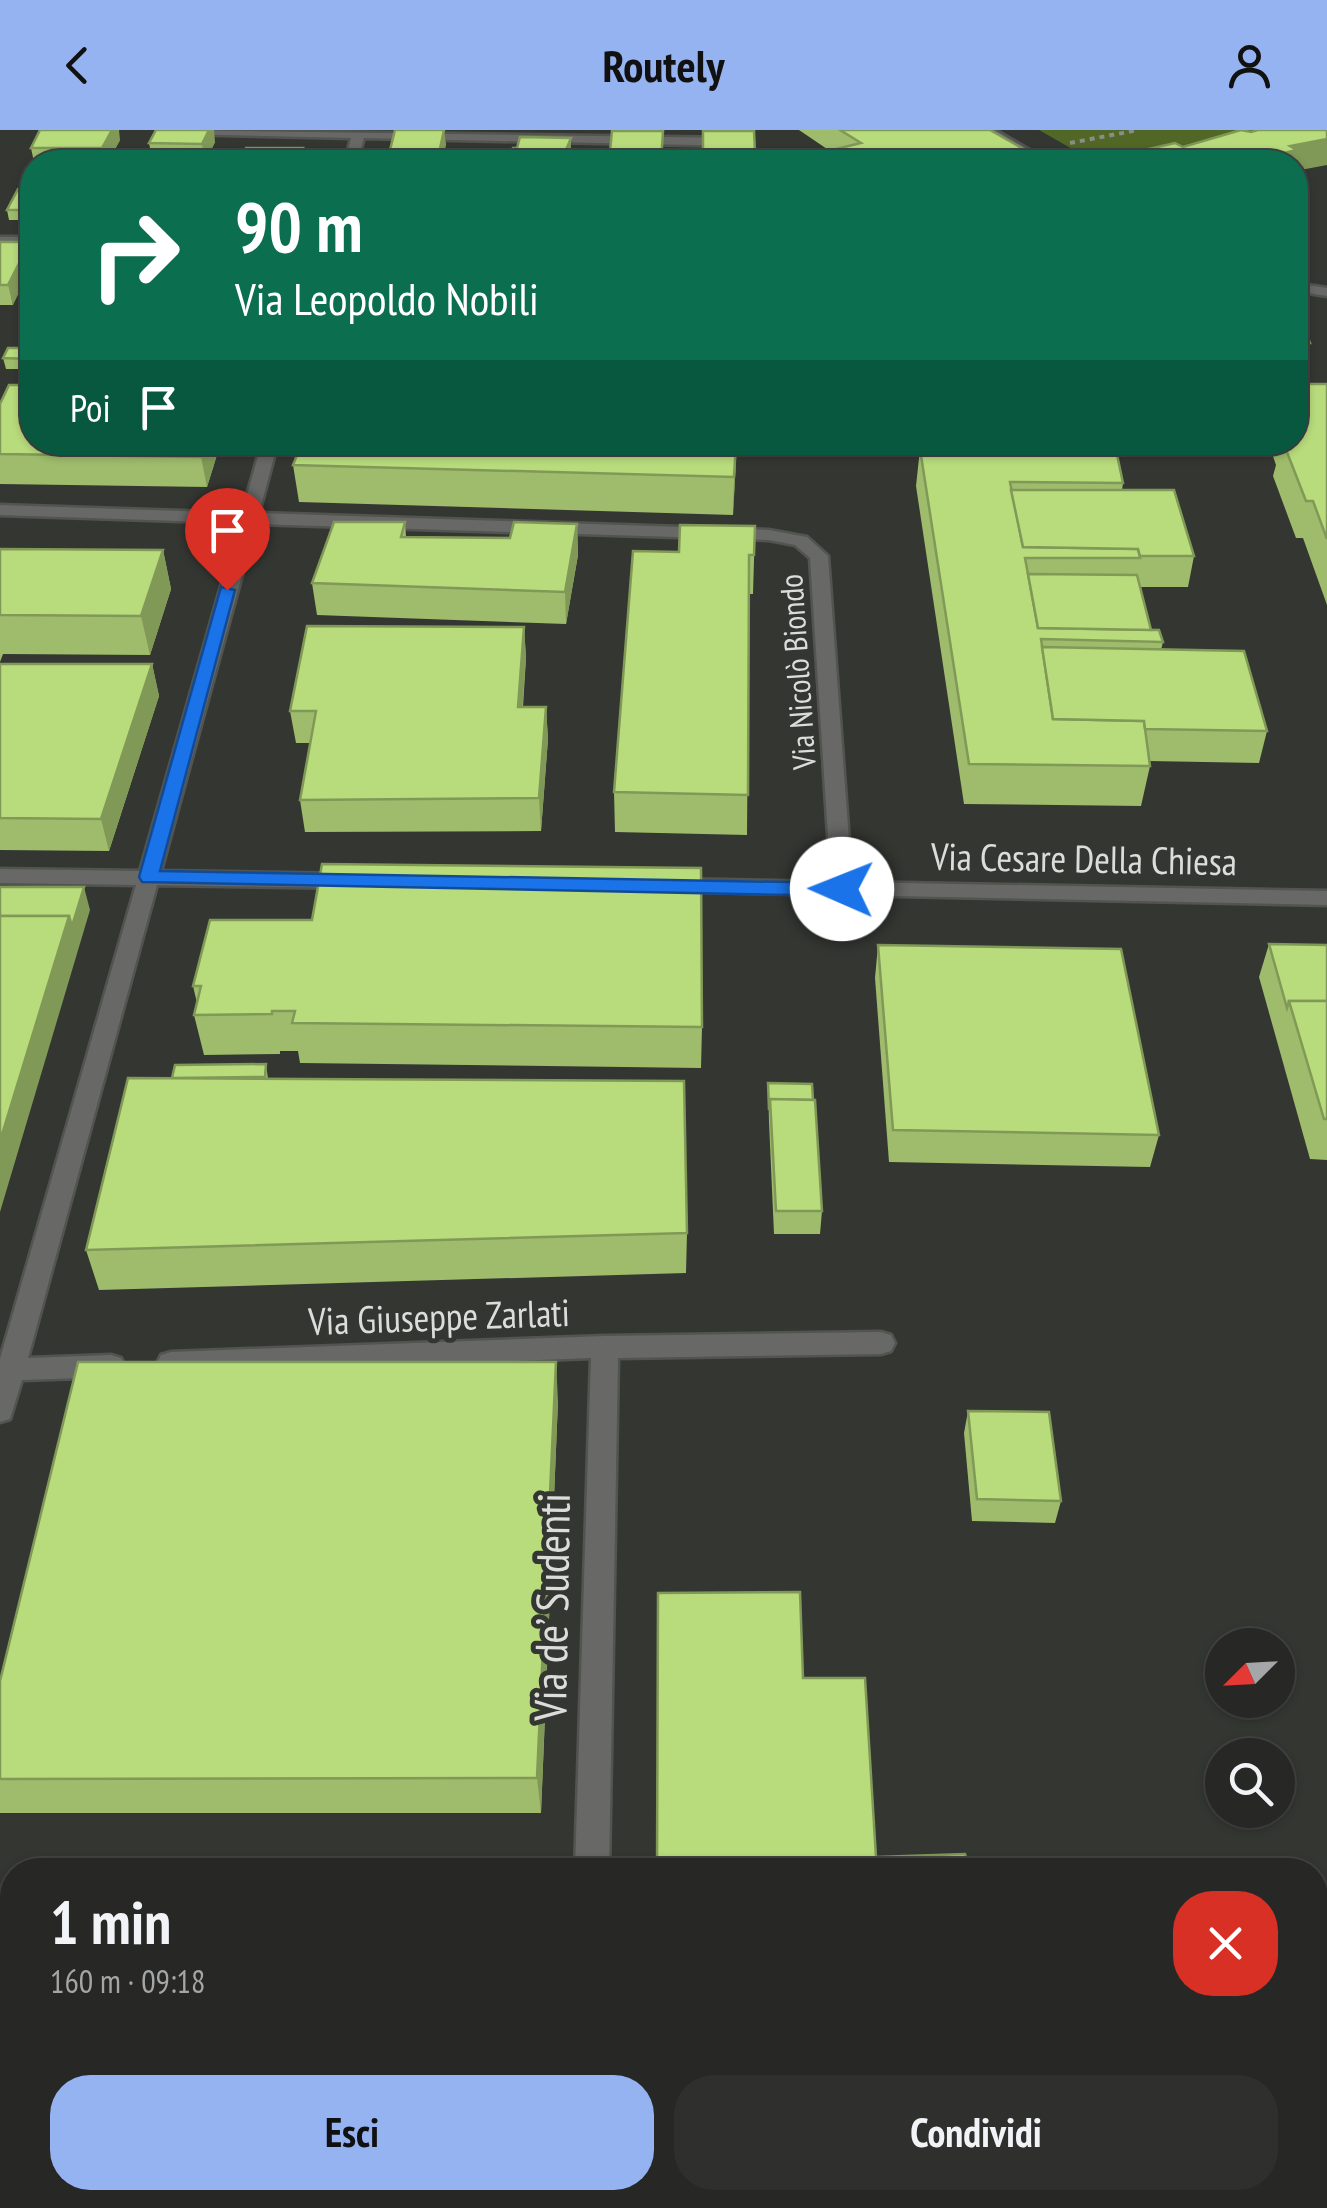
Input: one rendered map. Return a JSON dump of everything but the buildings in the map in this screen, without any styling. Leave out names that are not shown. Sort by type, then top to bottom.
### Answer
[{"type":"street","points":[[178,130],[751,142]]},
{"type":"street","points":[[986,130],[1021,150]]},
{"type":"street","points":[[0,1412],[6,1370],[266,455]]},
{"type":"street","name":"Via Nicolò Biondo","points":[[0,510],[769,535],[801,541],[813,548],[820,565],[842,889]]},
{"type":"street","points":[[0,876],[366,881]]},
{"type":"street","name":"Via Cesare Della Chiesa","points":[[644,886],[1327,898]]},
{"type":"street","name":"Via Giuseppe Zarlati","points":[[6,1370],[605,1347],[880,1342]]},
{"type":"street","name":"Via de’ Sudenti","points":[[592,1858],[605,1347]]},
{"type":"path","points":[[1034,150],[1138,130]]},
{"type":"green space","points":[[1039,130],[1287,130],[1201,150],[1074,150]]},
{"type":"route","points":[[227,590],[149,877],[842,889]]}]
